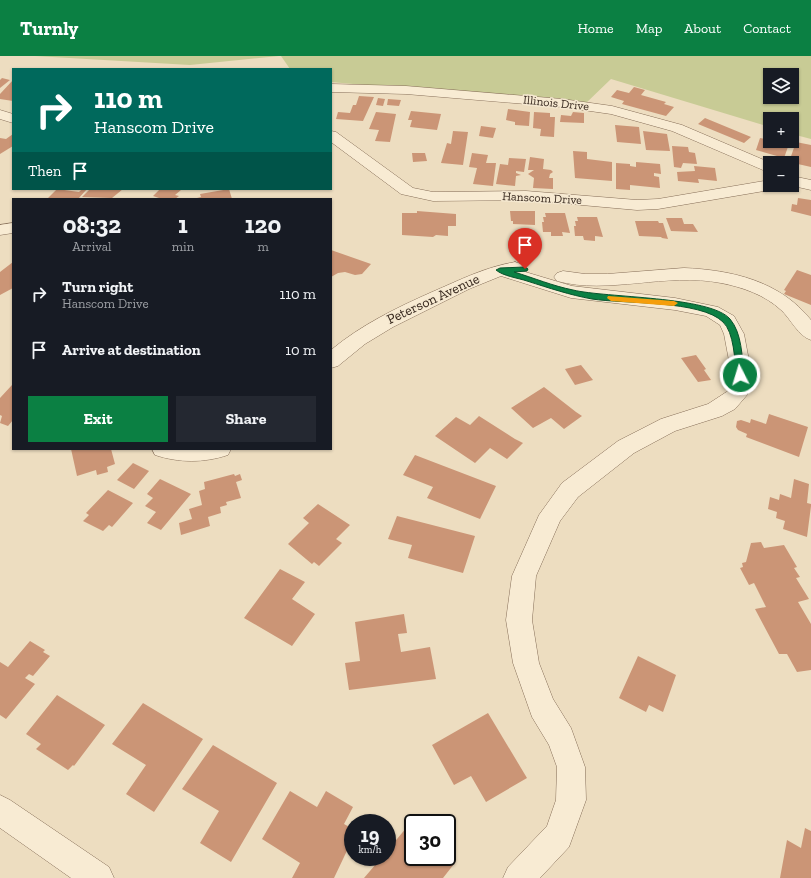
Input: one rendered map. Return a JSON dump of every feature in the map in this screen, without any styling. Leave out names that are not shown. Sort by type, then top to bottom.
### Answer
[{"type":"street","name":"Illinois Drive","points":[[332,88],[421,92],[562,103],[612,110],[677,128],[763,165]]},
{"type":"street","points":[[0,114],[12,118]]},
{"type":"street","name":"Hanscom Drive","points":[[332,136],[408,191],[420,196],[438,198],[509,195],[637,205],[658,204],[763,186]]},
{"type":"street","points":[[799,182],[811,185]]},
{"type":"street","points":[[0,230],[12,228]]},
{"type":"street","points":[[500,270],[516,268],[534,270],[571,279],[591,281],[673,274],[734,280],[770,294],[783,302],[796,314],[811,334]]},
{"type":"street","points":[[500,270],[571,292],[594,296],[675,304],[711,311],[727,321],[734,334],[738,350],[740,378],[737,395],[728,403],[715,410],[668,425],[626,447],[570,490],[551,515],[524,576],[519,620],[526,663],[542,707],[561,738],[571,767],[571,800],[558,836],[519,878]]},
{"type":"street","name":"Peterson Avenue","points":[[332,360],[342,351],[383,322],[489,273],[500,270]]},
{"type":"street","points":[[169,450],[191,454],[214,450]]},
{"type":"street","points":[[0,810],[98,878]]},
{"type":"green space","points":[[35,56],[279,56],[190,65]]},
{"type":"green space","points":[[281,56],[811,56],[811,139],[799,136],[799,112],[763,112],[763,125],[611,79],[584,105],[332,82],[332,68],[289,68]]},
{"type":"building","points":[[2,78],[10,80],[0,88],[0,80]]},
{"type":"building","points":[[12,81],[12,101],[0,99],[0,94]]},
{"type":"building","points":[[634,87],[645,90],[641,95],[666,102],[664,104],[674,107],[666,116],[622,104],[624,101],[611,97],[617,90],[629,93]]},
{"type":"building","points":[[359,96],[374,97],[363,121],[336,119],[338,112],[350,113],[353,105],[356,105]]},
{"type":"building","points":[[378,98],[385,99],[383,106],[376,105]]},
{"type":"building","points":[[388,99],[401,100],[399,106],[387,105]]},
{"type":"building","points":[[508,109],[530,112],[529,126],[515,125],[515,122],[506,120]]},
{"type":"building","points":[[411,111],[441,114],[437,130],[410,127],[412,120],[408,120]]},
{"type":"building","points":[[376,112],[396,114],[390,142],[375,141],[379,130],[369,129]]},
{"type":"building","points":[[534,112],[550,113],[550,117],[555,117],[554,137],[540,136],[541,129],[533,128]]},
{"type":"building","points":[[573,112],[584,113],[584,123],[560,122],[561,115],[571,116]]},
{"type":"building","points":[[705,118],[751,137],[744,143],[698,124]]},
{"type":"building","points":[[615,125],[639,127],[641,144],[617,142]]},
{"type":"building","points":[[481,126],[496,128],[493,138],[479,136]]},
{"type":"building","points":[[453,131],[468,132],[463,165],[441,163],[447,143],[451,144]]},
{"type":"building","points":[[643,131],[667,134],[670,151],[646,150]]},
{"type":"building","points":[[12,135],[12,147],[0,154],[0,138],[6,139]]},
{"type":"building","points":[[760,138],[763,139],[763,148],[788,148],[785,156],[777,156],[756,150]]},
{"type":"building","points":[[799,143],[811,145],[811,167],[799,164],[799,156],[791,156],[794,148],[799,148]]},
{"type":"building","points":[[672,146],[688,147],[689,152],[695,153],[697,164],[683,163],[681,168],[674,167]]},
{"type":"building","points":[[573,151],[587,152],[587,159],[612,162],[612,181],[575,178]]},
{"type":"building","points":[[412,153],[425,153],[427,161],[413,162]]},
{"type":"building","points":[[472,153],[488,155],[486,163],[496,163],[493,186],[473,184],[477,168],[469,167]]},
{"type":"building","points":[[530,157],[544,159],[543,169],[551,170],[553,172],[550,174],[549,178],[553,178],[553,189],[533,188],[534,178],[528,174],[534,170],[528,170]]},
{"type":"building","points":[[509,158],[526,159],[524,172],[516,171],[516,173],[521,175],[516,176],[515,186],[496,184],[500,164],[508,165]]},
{"type":"building","points":[[636,162],[660,164],[661,174],[654,173],[654,176],[659,177],[660,188],[630,185],[630,190],[616,189],[616,163],[630,164],[630,166],[636,167]]},
{"type":"building","points":[[694,166],[715,168],[717,181],[698,179],[699,183],[678,181],[677,172],[695,171]]},
{"type":"building","points":[[56,190],[79,192],[81,190],[86,190],[79,198],[48,198]]},
{"type":"building","points":[[89,190],[122,190],[112,198],[82,197]]},
{"type":"building","points":[[159,190],[181,190],[175,195],[179,196],[176,198],[159,198],[153,196]]},
{"type":"building","points":[[229,190],[232,198],[197,198],[201,197],[200,194]]},
{"type":"building","points":[[798,198],[811,200],[811,216],[791,211],[792,204],[797,205]]},
{"type":"building","points":[[417,211],[456,214],[456,226],[448,226],[448,236],[436,235],[433,237],[402,235],[402,213],[417,213]]},
{"type":"building","points":[[510,211],[535,211],[535,225],[513,224],[513,221],[511,221]]},
{"type":"building","points":[[545,213],[565,213],[570,233],[562,232],[563,236],[551,236],[551,232],[543,232],[542,222],[544,222],[543,217],[546,217]]},
{"type":"building","points":[[577,217],[597,217],[603,237],[595,236],[595,241],[584,240],[583,236],[575,236],[574,226],[576,226],[575,221],[578,221]]},
{"type":"building","points":[[666,218],[682,218],[684,224],[693,224],[698,232],[671,231]]},
{"type":"building","points":[[635,221],[658,221],[659,223],[663,223],[668,239],[661,237],[639,236]]},
{"type":"building","points":[[332,250],[371,264],[362,274],[355,275],[345,272],[338,273],[332,276]]},
{"type":"building","points":[[12,263],[12,289],[0,295],[0,272]]},
{"type":"building","points":[[797,270],[811,275],[811,305],[784,294],[786,291],[784,290]]},
{"type":"building","points":[[696,355],[706,369],[704,370],[711,380],[698,382],[681,358]]},
{"type":"building","points":[[581,365],[593,380],[575,385],[565,369]]},
{"type":"building","points":[[12,385],[12,421],[8,426],[0,423],[2,416],[0,415],[0,398]]},
{"type":"building","points":[[544,387],[582,416],[564,429],[551,418],[533,428],[511,408]]},
{"type":"building","points":[[769,414],[808,427],[799,457],[746,437],[747,434],[738,430],[736,427],[737,421],[741,420],[750,423],[751,419],[766,424]]},
{"type":"building","points":[[479,416],[523,443],[507,459],[490,448],[475,463],[435,436],[456,417],[470,425]]},
{"type":"building","points":[[71,450],[111,450],[115,464],[107,467],[108,472],[97,475],[96,470],[77,476]]},
{"type":"building","points":[[415,455],[496,486],[480,519],[427,498],[433,487],[403,475]]},
{"type":"building","points":[[133,463],[149,471],[134,489],[117,480]]},
{"type":"building","points":[[234,474],[235,476],[240,474],[242,480],[236,482],[241,498],[226,502],[227,505],[220,507],[221,513],[208,517],[210,526],[181,535],[179,523],[192,519],[189,509],[202,505],[199,491],[205,489],[204,482]]},
{"type":"building","points":[[160,479],[191,494],[161,530],[147,523],[156,512],[145,506],[153,498],[147,494]]},
{"type":"building","points":[[794,479],[809,484],[807,503],[811,504],[811,506],[807,537],[783,529],[785,521],[776,518],[777,512],[768,509],[770,497],[779,500],[780,494],[791,498]]},
{"type":"building","points":[[108,490],[133,503],[112,527],[109,525],[103,531],[83,521],[89,515],[86,513]]},
{"type":"building","points":[[318,504],[350,525],[336,539],[342,543],[319,566],[314,562],[312,564],[288,544],[309,523],[303,518]]},
{"type":"building","points":[[397,516],[475,536],[463,573],[408,558],[412,545],[388,539]]},
{"type":"building","points":[[761,542],[764,548],[784,545],[797,567],[794,568],[800,577],[796,578],[809,599],[798,602],[811,624],[811,670],[797,672],[787,654],[779,654],[755,609],[766,607],[754,583],[749,585],[740,568],[743,567],[742,563],[746,562],[751,543]]},
{"type":"building","points":[[280,569],[305,582],[292,599],[315,614],[292,646],[244,618]]},
{"type":"building","points":[[404,614],[407,633],[398,634],[401,652],[430,647],[436,679],[349,690],[345,663],[360,661],[355,622]]},
{"type":"building","points":[[30,641],[45,650],[43,652],[50,656],[33,676],[29,674],[25,678],[35,684],[6,719],[0,715],[0,662],[8,667]]},
{"type":"building","points":[[638,656],[676,675],[663,712],[649,705],[646,712],[619,698]]},
{"type":"building","points":[[57,695],[105,725],[74,766],[73,765],[68,770],[36,749],[41,744],[26,734]]},
{"type":"building","points":[[143,703],[203,739],[154,812],[126,794],[146,765],[112,744]]},
{"type":"building","points":[[488,713],[527,778],[486,802],[471,776],[454,785],[432,745]]},
{"type":"building","points":[[213,745],[277,783],[231,862],[200,843],[219,811],[182,789]]},
{"type":"building","points":[[290,791],[317,807],[326,791],[353,807],[349,814],[344,814],[344,857],[334,878],[292,878],[300,863],[262,839]]},
{"type":"building","points":[[805,828],[811,831],[811,878],[780,878],[787,840],[801,848]]},
{"type":"building","points":[[404,831],[404,866],[452,866],[443,878],[364,878],[374,866],[396,866],[396,840]]},
{"type":"slow traffic","points":[[611,298],[674,303]]},
{"type":"route","points":[[525,269],[516,268],[500,270],[571,292],[625,300],[694,306],[711,311],[727,321],[734,334],[738,350],[740,375]]}]
